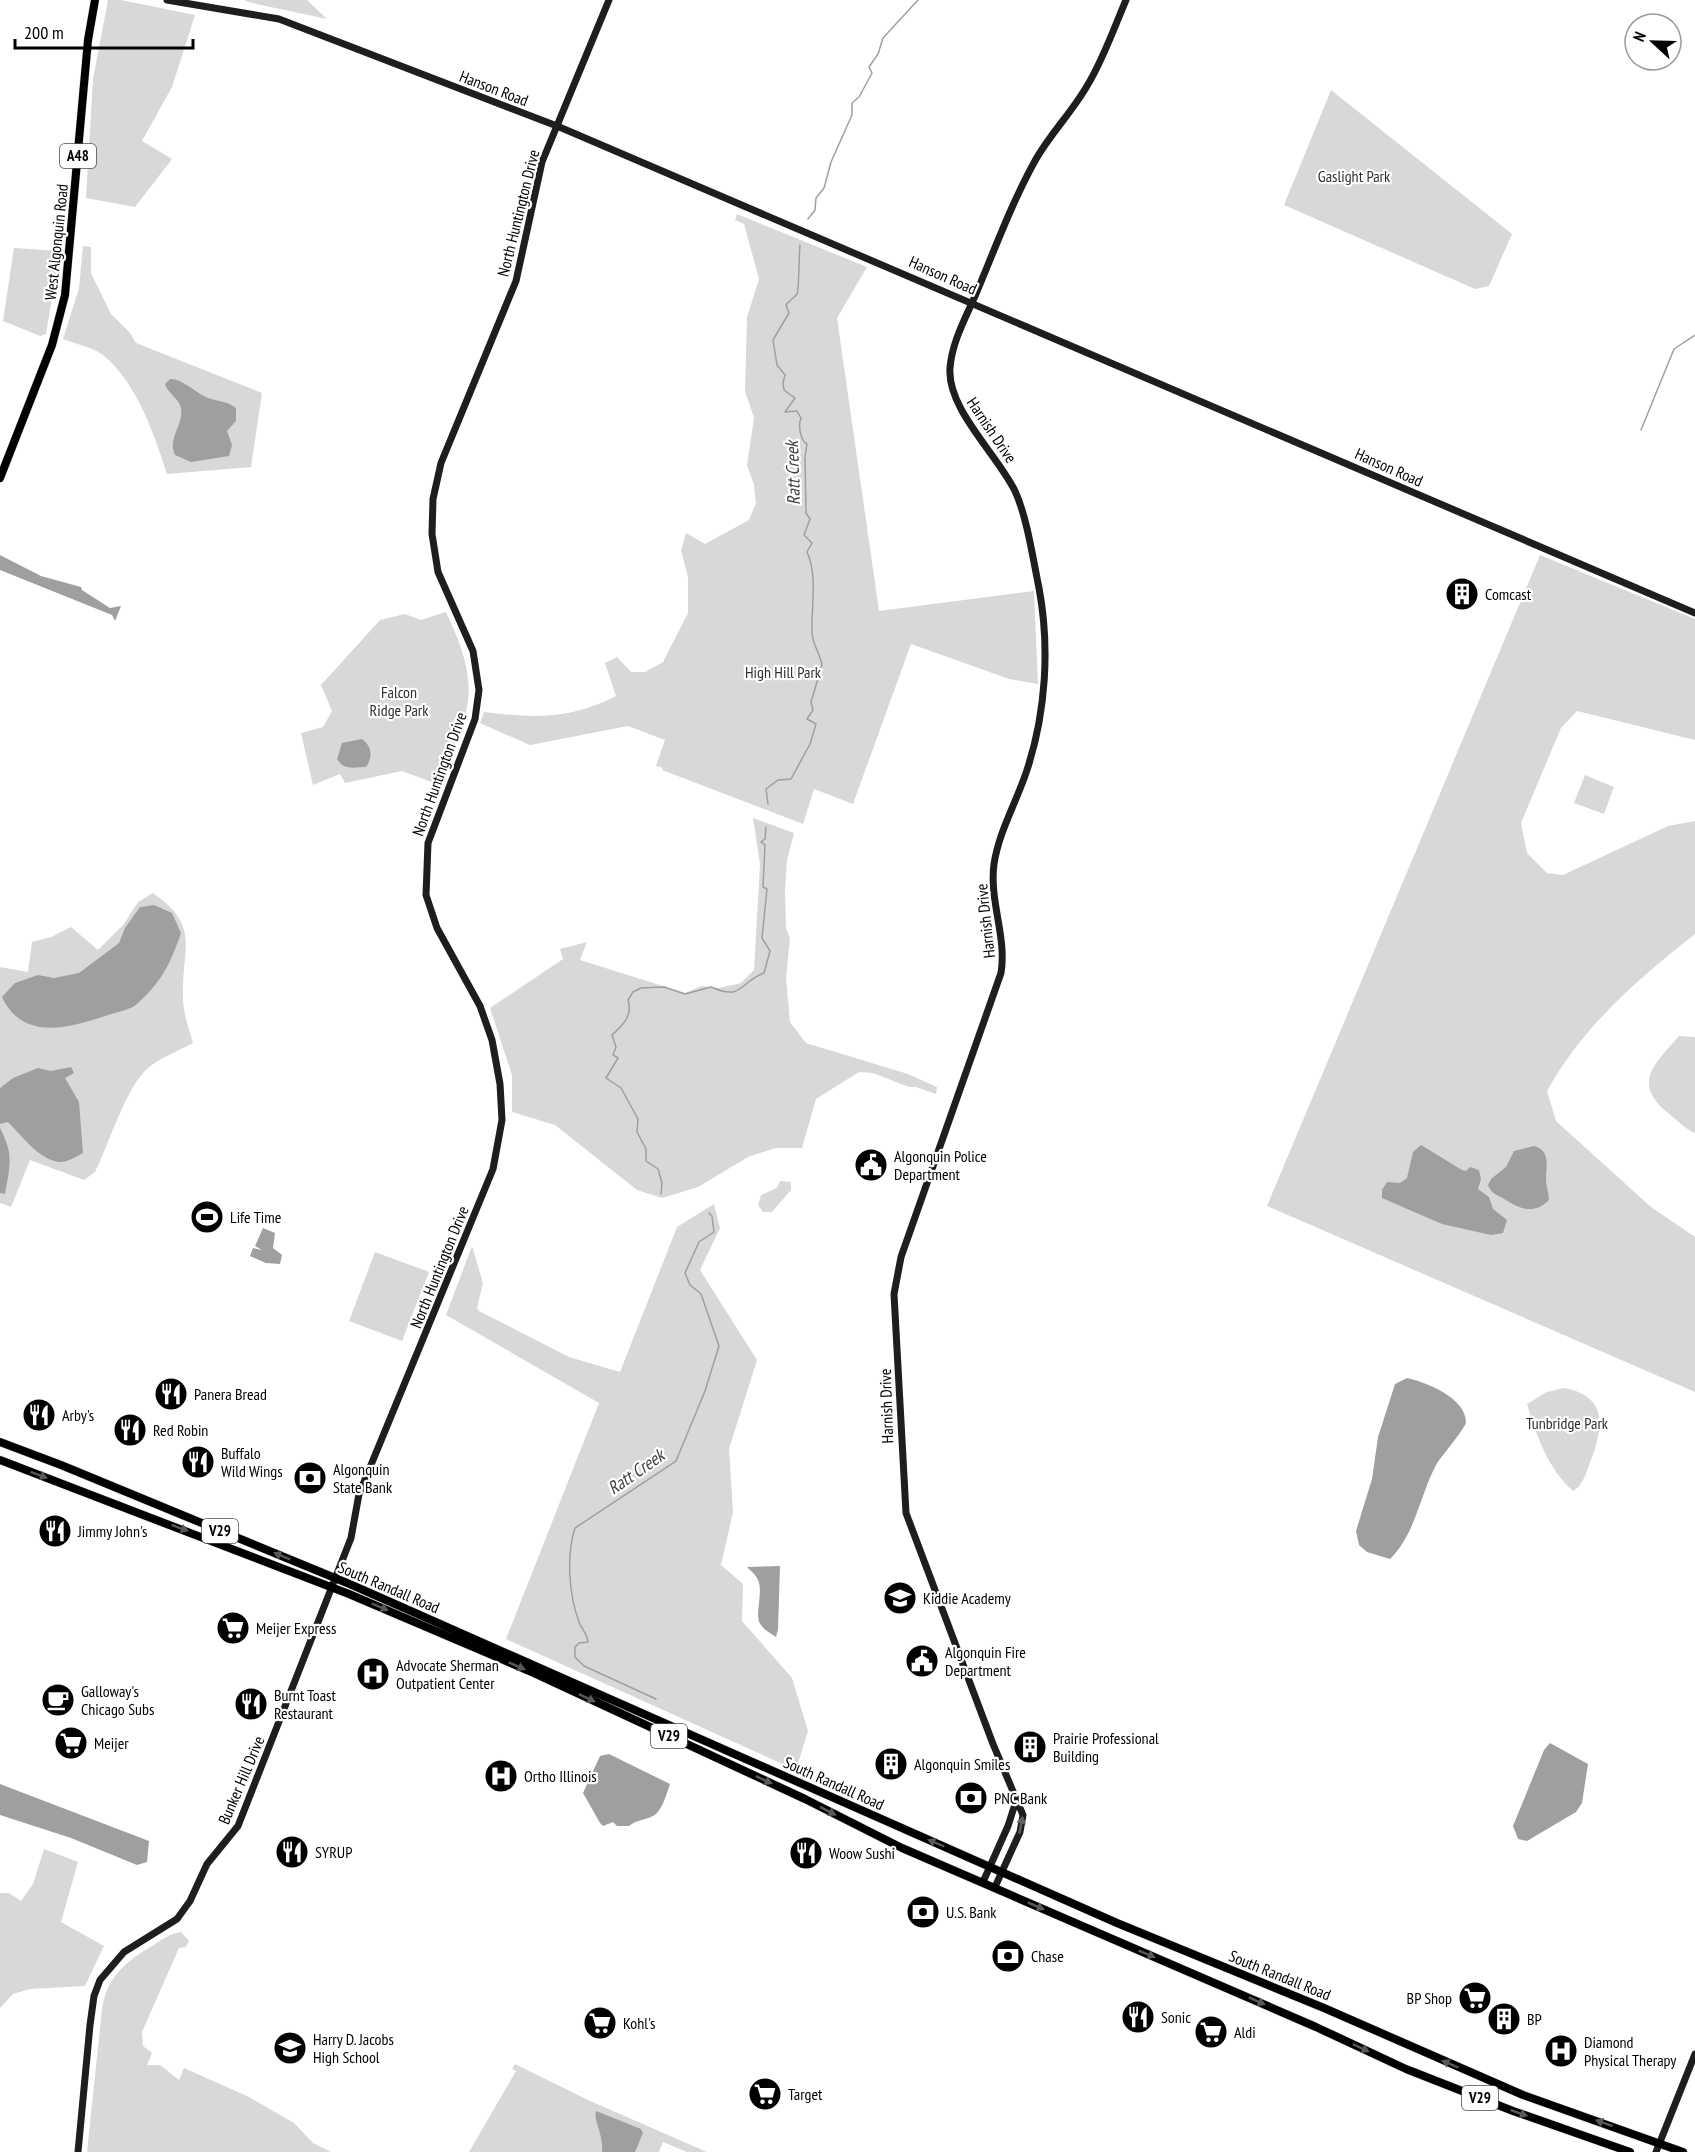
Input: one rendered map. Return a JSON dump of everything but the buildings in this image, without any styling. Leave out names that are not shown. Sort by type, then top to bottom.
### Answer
[{"type":"main road","name":"West Algonquin Road","points":[[0,478],[52,345],[65,295],[88,40],[95,0]]},
{"type":"main road","name":"South Randall Road","points":[[0,1442],[336,1578],[1004,1871],[1117,1923],[1324,2008],[1523,2095],[1683,2152]]},
{"type":"main road","name":"South Randall Road","points":[[0,1461],[332,1587],[534,1673],[805,1799],[902,1848],[1316,2027],[1406,2069],[1513,2111],[1630,2152]]},
{"type":"street","name":"Hanson Road","points":[[167,0],[279,19],[557,126],[1533,546],[1695,613]]},
{"type":"street","name":"North Huntington Drive","points":[[332,1587],[357,1520],[359,1494],[493,1169],[502,1120],[500,1084],[492,1040],[480,1006],[437,928],[426,895],[428,843],[475,719],[479,690],[473,651],[438,572],[432,544],[433,499],[444,455],[516,281],[530,226],[539,172],[609,0]]},
{"type":"street","name":"Harnish Drive","points":[[995,1887],[1004,1871],[1023,1823],[1023,1815],[906,1512],[894,1294],[901,1257],[1002,974],[1003,961],[993,889],[994,864],[1028,769],[1044,690],[1041,603],[1017,495],[1003,469],[964,414],[950,381],[953,350],[1035,161],[1088,85],[1126,0]]},
{"type":"street","name":"Bunker Hill Drive","points":[[78,2152],[90,2025],[94,1996],[100,1980],[124,1952],[177,1919],[190,1901],[207,1864],[238,1826],[332,1587]]},
{"type":"street","points":[[983,1882],[1008,1827],[1016,1801]]},
{"type":"street","points":[[1656,2152],[1695,2054]]},
{"type":"green space","points":[[108,0],[121,0],[195,15],[172,87],[142,141],[172,159],[135,207],[86,198],[93,79]]},
{"type":"green space","points":[[244,0],[307,0],[327,19],[252,3]]},
{"type":"green space","name":"Gaslight Park","points":[[1331,90],[1512,234],[1489,286],[1475,289],[1284,205]]},
{"type":"green space","name":"High Hill Park","points":[[737,214],[867,267],[837,318],[879,611],[1034,591],[1038,684],[1009,679],[911,644],[853,804],[814,789],[803,824],[662,770],[663,768],[656,766],[665,740],[628,726],[530,745],[480,723],[484,712],[552,715],[599,704],[616,696],[605,663],[617,657],[631,672],[645,672],[663,662],[688,613],[688,577],[681,550],[686,533],[705,544],[749,520],[756,503],[754,485],[747,465],[754,418],[745,391],[747,317],[759,279],[744,224],[735,220]]},
{"type":"green space","points":[[83,246],[91,247],[91,273],[111,314],[130,333],[136,343],[262,393],[251,467],[167,474],[150,426],[126,380],[99,352],[63,339],[79,288]]},
{"type":"green space","points":[[14,248],[60,251],[46,334],[40,336],[3,321]]},
{"type":"green space","points":[[1540,555],[1695,619],[1695,740],[1577,711],[1561,728],[1521,823],[1527,853],[1547,873],[1563,875],[1668,826],[1695,821],[1695,934],[1632,987],[1594,1025],[1561,1067],[1547,1091],[1556,1121],[1651,1207],[1695,1237],[1695,1392],[1267,1206]]},
{"type":"green space","name":"Falcon Ridge Park","points":[[446,612],[465,661],[468,699],[459,737],[440,785],[402,771],[345,783],[340,774],[313,785],[301,733],[323,727],[332,711],[321,685],[380,620],[405,614],[421,620]]},
{"type":"green space","points":[[1585,775],[1614,787],[1604,814],[1574,803]]},
{"type":"green space","points":[[753,818],[794,833],[787,860],[785,892],[786,928],[790,938],[786,978],[790,1022],[806,1043],[908,1074],[937,1087],[936,1094],[909,1087],[873,1073],[859,1072],[816,1099],[802,1148],[776,1148],[748,1157],[698,1187],[662,1198],[637,1190],[555,1125],[512,1112],[512,1075],[490,1008],[563,959],[560,949],[587,942],[580,960],[685,993],[702,986],[719,988],[741,983],[754,970],[760,864]]},
{"type":"green space","points":[[153,893],[168,905],[178,917],[183,928],[186,952],[183,1004],[193,1043],[148,1068],[140,1077],[125,1102],[95,1172],[84,1180],[30,1160],[11,1207],[0,1203],[0,967],[28,972],[32,942],[51,937],[71,927],[98,950],[124,924],[138,902]]},
{"type":"green space","points":[[1679,1036],[1695,1037],[1695,1133],[1681,1124],[1657,1102],[1649,1083],[1655,1065]]},
{"type":"green space","points":[[780,1181],[791,1182],[791,1190],[772,1212],[763,1212],[758,1205],[761,1195],[777,1188]]},
{"type":"green space","points":[[714,1204],[720,1228],[700,1270],[757,1360],[729,1449],[733,1512],[721,1565],[743,1584],[742,1621],[792,1678],[808,1731],[796,1770],[506,1639],[599,1403],[446,1315],[472,1246],[483,1283],[477,1308],[479,1311],[569,1357],[620,1372],[677,1227]]},
{"type":"green space","points":[[375,1252],[429,1272],[402,1341],[349,1321]]},
{"type":"green space","name":"Tunbridge Park","points":[[1564,1388],[1578,1392],[1595,1405],[1600,1424],[1586,1474],[1580,1485],[1573,1491],[1550,1462],[1539,1440],[1527,1404],[1547,1392]]},
{"type":"green space","points":[[44,1849],[78,1862],[61,1922],[104,1946],[85,1986],[30,1989],[13,1994],[0,2008],[0,1893],[9,1893],[21,1901],[33,1884]]},
{"type":"green space","points":[[181,1932],[189,1941],[186,1947],[179,1948],[142,2032],[143,2046],[152,2053],[147,2065],[160,2065],[179,2080],[184,2068],[249,2097],[294,2123],[313,2143],[331,2152],[87,2152],[102,2009],[108,1988],[119,1972],[134,1958],[166,1937]]},
{"type":"green space","points":[[515,2064],[588,2100],[707,2152],[687,2152],[663,2142],[659,2152],[469,2152],[516,2071],[512,2069]]},
{"type":"shaded area","points":[[170,379],[187,385],[204,396],[236,408],[236,421],[227,431],[232,445],[229,456],[191,462],[175,455],[173,443],[181,408],[165,384]]},
{"type":"shaded area","points":[[0,555],[41,576],[81,587],[82,590],[110,608],[121,606],[115,621],[112,615],[0,570]]},
{"type":"shaded area","points":[[362,739],[368,745],[370,752],[370,759],[366,767],[350,768],[340,763],[337,759],[342,743]]},
{"type":"shaded area","points":[[154,905],[172,913],[181,933],[165,971],[147,995],[135,1005],[78,1024],[49,1028],[22,1021],[11,1011],[2,997],[15,983],[38,975],[54,978],[79,973],[119,943],[125,928],[140,907]]},
{"type":"shaded area","points":[[71,1067],[74,1073],[65,1078],[79,1102],[83,1153],[69,1160],[54,1161],[39,1153],[8,1122],[0,1124],[0,1088],[13,1078],[38,1068],[51,1071]]},
{"type":"shaded area","points":[[0,1128],[10,1160],[5,1194],[0,1193]]},
{"type":"shaded area","points":[[1421,1145],[1462,1170],[1466,1171],[1470,1167],[1479,1170],[1481,1179],[1478,1189],[1489,1197],[1493,1209],[1507,1220],[1503,1233],[1491,1235],[1442,1224],[1382,1198],[1382,1190],[1387,1182],[1400,1183],[1407,1178],[1413,1152]]},
{"type":"shaded area","points":[[1534,1146],[1543,1151],[1545,1155],[1549,1200],[1538,1207],[1528,1209],[1517,1206],[1495,1194],[1488,1185],[1491,1179],[1506,1167],[1514,1151]]},
{"type":"shaded area","points":[[263,1228],[275,1233],[273,1248],[282,1255],[280,1264],[266,1263],[250,1256],[253,1248],[262,1250],[255,1246]]},
{"type":"shaded area","points":[[1407,1378],[1444,1392],[1459,1406],[1466,1422],[1436,1465],[1411,1527],[1390,1559],[1367,1552],[1359,1545],[1356,1531],[1372,1479],[1378,1437],[1395,1384]]},
{"type":"shaded area","points":[[780,1566],[776,1637],[759,1621],[759,1583],[747,1567]]},
{"type":"shaded area","points":[[1550,1743],[1588,1764],[1582,1803],[1576,1812],[1527,1841],[1518,1839],[1513,1826],[1544,1750]]},
{"type":"shaded area","points":[[609,1754],[670,1784],[663,1803],[655,1815],[629,1826],[617,1826],[613,1822],[603,1826],[600,1823],[583,1793],[600,1756]]},
{"type":"shaded area","points":[[0,1784],[149,1841],[147,1862],[137,1865],[71,1838],[0,1815]]},
{"type":"shaded area","points":[[596,2111],[641,2129],[643,2133],[635,2152],[602,2152]]},
{"type":"waterway","name":"Ratt Creek","points":[[808,219],[815,210],[816,198],[824,188],[831,162],[852,115],[852,103],[859,97],[872,73],[869,67],[878,54],[883,38],[918,0]]},
{"type":"waterway","name":"Ratt Creek","points":[[768,804],[766,789],[778,780],[791,779],[810,744],[816,724],[807,719],[813,710],[811,702],[822,665],[812,633],[813,581],[807,552],[812,543],[804,535],[810,519],[806,513],[805,457],[807,444],[801,436],[801,418],[797,411],[785,412],[795,398],[784,390],[785,375],[777,365],[773,340],[789,313],[786,305],[797,294],[800,245]]},
{"type":"waterway","points":[[1641,430],[1674,349],[1695,335]]},
{"type":"waterway","name":"Ratt Creek","points":[[661,1194],[662,1183],[658,1169],[646,1161],[646,1149],[637,1132],[638,1119],[621,1088],[606,1078],[618,1058],[613,1055],[616,1047],[612,1035],[628,1015],[628,1000],[633,992],[641,988],[664,987],[685,994],[711,987],[729,992],[740,989],[764,973],[770,951],[762,938],[767,889],[763,887],[765,845],[761,842],[765,839],[766,827]]},
{"type":"waterway","name":"Ratt Creek","points":[[656,1699],[584,1666],[575,1657],[575,1647],[579,1643],[588,1642],[573,1600],[570,1550],[575,1528],[676,1461],[705,1391],[719,1346],[701,1294],[690,1285],[685,1273],[699,1242],[714,1232],[712,1216],[709,1213]]},
{"type":"place","name":"Comcast","points":[[1462,594]]},
{"type":"place","name":"Algonquin Police Department","points":[[871,1165]]},
{"type":"place","name":"Life Time","points":[[207,1217]]},
{"type":"place","name":"Panera Bread","points":[[171,1394]]},
{"type":"place","name":"Arby's","points":[[39,1415]]},
{"type":"place","name":"Red Robin","points":[[130,1430]]},
{"type":"place","name":"Buffalo Wild Wings","points":[[198,1462]]},
{"type":"place","name":"Algonquin State Bank","points":[[310,1478]]},
{"type":"place","name":"Jimmy John's","points":[[55,1531]]},
{"type":"place","name":"Kiddie Academy","points":[[900,1598]]},
{"type":"place","name":"Meijer Express","points":[[233,1628]]},
{"type":"place","name":"Algonquin Fire Department","points":[[922,1661]]},
{"type":"place","name":"Advocate Sherman Outpatient Center","points":[[373,1674]]},
{"type":"place","name":"Galloway's Chicago Subs","points":[[58,1700]]},
{"type":"place","name":"Burnt Toast Restaurant","points":[[251,1704]]},
{"type":"place","name":"Meijer","points":[[71,1743]]},
{"type":"place","name":"Prairie Professional Building","points":[[1030,1747]]},
{"type":"place","name":"Algonquin Smiles","points":[[891,1764]]},
{"type":"place","name":"Ortho Illinois","points":[[501,1776]]},
{"type":"place","name":"PNC Bank","points":[[971,1798]]},
{"type":"place","name":"SYRUP","points":[[292,1852]]},
{"type":"place","name":"Woow Sushi","points":[[806,1853]]},
{"type":"place","name":"U.S. Bank","points":[[923,1912]]},
{"type":"place","name":"Chase","points":[[1008,1956]]},
{"type":"place","name":"BP Shop","points":[[1475,1998]]},
{"type":"place","name":"Sonic","points":[[1138,2017]]},
{"type":"place","name":"BP","points":[[1504,2019]]},
{"type":"place","name":"Kohl's","points":[[600,2023]]},
{"type":"place","name":"Aldi","points":[[1211,2032]]},
{"type":"place","name":"Harry D. Jacobs High School","points":[[290,2048]]},
{"type":"place","name":"Diamond Physical Therapy","points":[[1561,2051]]},
{"type":"place","name":"Target","points":[[765,2094]]}]
